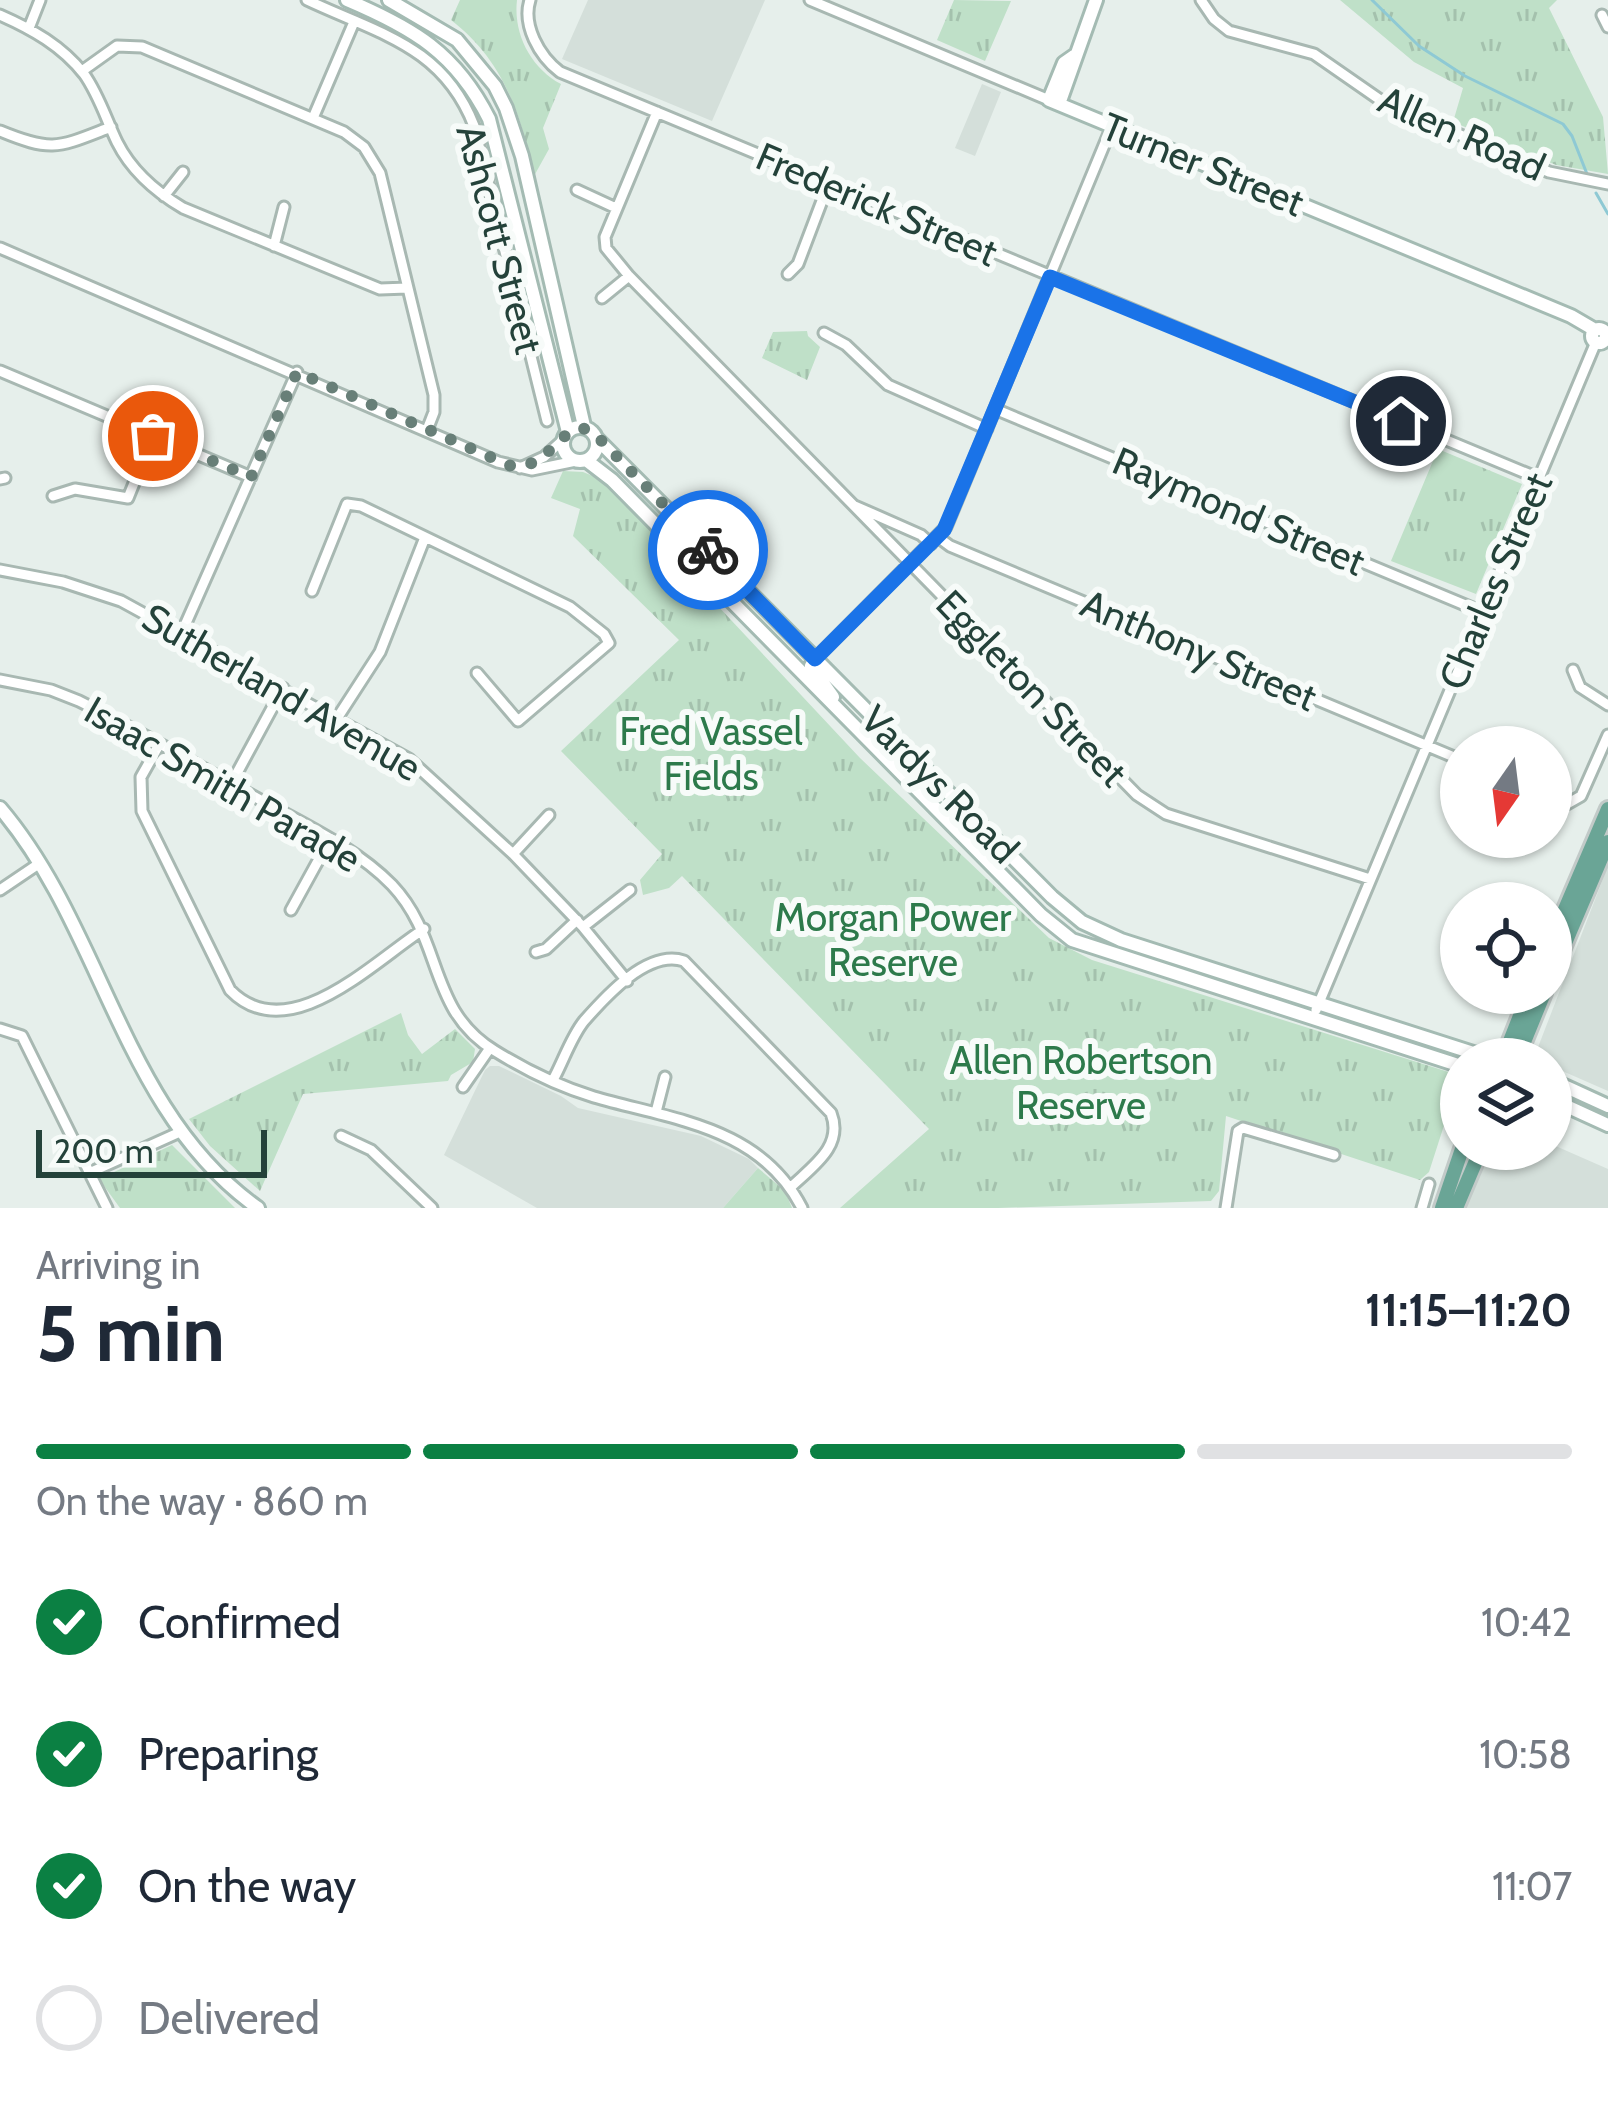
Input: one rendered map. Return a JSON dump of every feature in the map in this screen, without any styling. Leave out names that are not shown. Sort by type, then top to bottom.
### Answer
[{"type":"main road","points":[[347,0],[423,38],[456,65],[474,89],[494,137],[567,455],[581,460],[597,449],[597,439],[584,427],[535,210],[506,108],[495,86],[458,40],[389,0]]},
{"type":"main road","points":[[1054,102],[1074,67],[1096,0]]},
{"type":"main road","name":"Turner Street","points":[[1054,102],[1570,316],[1601,339]]},
{"type":"main road","points":[[565,436],[584,427]]},
{"type":"main road","name":"Vardys Road","points":[[597,439],[1082,922],[1121,940],[1440,1041]]},
{"type":"main road","name":"Vardys Road","points":[[581,460],[611,480],[1041,915],[1072,940],[1440,1059]]},
{"type":"main road","points":[[756,629],[797,658],[815,659]]},
{"type":"main road","points":[[815,659],[812,669],[855,720],[863,737]]},
{"type":"main road","points":[[0,808],[40,862],[155,1093],[180,1132],[224,1181],[258,1208]]},
{"type":"main road","points":[[1572,924],[1599,858],[1608,809]]},
{"type":"main road","points":[[1572,905],[1608,842]]},
{"type":"main road","points":[[1572,1090],[1608,1106]]},
{"type":"main road","points":[[1572,1109],[1608,1125]]},
{"type":"main road","points":[[1442,1208],[1455,1170]]},
{"type":"main road","points":[[1456,1208],[1472,1170]]},
{"type":"street","points":[[29,28],[40,0]]},
{"type":"street","name":"Ashcott Street","points":[[308,0],[418,51],[460,95],[473,126],[547,421]]},
{"type":"street","name":"Frederick Street","points":[[530,0],[527,26],[553,67],[1538,478]]},
{"type":"street","name":"Turner Street","points":[[810,0],[1054,102]]},
{"type":"street","name":"Allen Road","points":[[1201,0],[1214,20],[1235,34],[1315,54],[1387,104],[1549,172],[1608,184]]},
{"type":"street","points":[[0,15],[29,28],[82,71],[142,177],[164,196],[380,290],[407,288]]},
{"type":"street","points":[[1602,15],[1608,27]]},
{"type":"street","points":[[314,118],[354,22]]},
{"type":"street","points":[[82,71],[117,46],[142,47],[355,138],[380,173],[434,395],[427,430]]},
{"type":"street","name":"Eggleton Street","points":[[657,112],[604,241],[628,276],[1137,795],[1166,814],[1370,879]]},
{"type":"street","points":[[815,659],[935,540],[987,429],[1112,126]]},
{"type":"street","points":[[0,131],[35,146],[56,147],[111,128]]},
{"type":"street","points":[[164,196],[183,172]]},
{"type":"street","points":[[788,274],[798,264],[828,184]]},
{"type":"street","points":[[578,190],[616,208]]},
{"type":"street","points":[[274,246],[284,207]]},
{"type":"street","points":[[0,248],[520,467],[545,469],[581,460]]},
{"type":"street","points":[[602,298],[628,276]]},
{"type":"street","points":[[824,333],[849,347],[887,386],[987,429]]},
{"type":"street","name":"Charles Street","points":[[1313,1020],[1538,478],[1601,339]]},
{"type":"street","points":[[0,371],[251,477]]},
{"type":"street","points":[[182,632],[297,372]]},
{"type":"street","name":"Raymond Street","points":[[995,410],[1482,612]]},
{"type":"street","points":[[53,496],[75,489],[128,498],[153,436]]},
{"type":"street","points":[[520,467],[544,458],[565,436]]},
{"type":"street","name":"Anthony Street","points":[[850,503],[1440,751]]},
{"type":"street","points":[[312,591],[347,504],[388,518],[424,540],[570,607],[609,643],[518,722],[477,673]]},
{"type":"street","points":[[336,720],[380,652],[424,540]]},
{"type":"street","name":"Sutherland Avenue","points":[[0,570],[98,592],[182,632],[410,760],[513,854],[627,981]]},
{"type":"street","points":[[1573,670],[1580,687],[1608,704]]},
{"type":"street","name":"Isaac Smith Parade","points":[[0,680],[64,694],[330,839],[390,883],[424,929],[446,999],[490,1048],[596,1098],[730,1136],[756,1152],[791,1187],[802,1208]]},
{"type":"street","points":[[231,784],[283,688]]},
{"type":"street","points":[[1572,801],[1581,796],[1608,735]]},
{"type":"street","points":[[159,745],[141,777],[142,811],[237,998],[266,1011],[295,1009],[362,975],[424,929]]},
{"type":"street","points":[[513,854],[549,815]]},
{"type":"street","points":[[291,910],[330,839]]},
{"type":"street","points":[[0,890],[40,862]]},
{"type":"street","points":[[536,952],[630,890]]},
{"type":"street","points":[[553,1080],[581,1024],[627,981],[650,963],[666,958],[689,964],[827,1106],[835,1124],[833,1142],[791,1187]]},
{"type":"street","points":[[0,1029],[22,1036],[107,1208]]},
{"type":"street","points":[[463,1088],[490,1048]]},
{"type":"street","points":[[656,1112],[665,1077]]},
{"type":"street","points":[[1226,1208],[1238,1130],[1249,1127],[1334,1155]]},
{"type":"street","points":[[89,1173],[180,1132]]},
{"type":"street","points":[[340,1136],[371,1150],[432,1208]]},
{"type":"street","points":[[1422,1208],[1429,1184]]},
{"type":"shaded area","points":[[588,0],[765,0],[712,121],[562,59]]},
{"type":"shaded area","points":[[982,84],[1001,92],[975,156],[955,148]]},
{"type":"shaded area","points":[[1608,866],[1608,1091],[1572,1075],[1572,1038],[1542,1038],[1551,1014],[1572,1014],[1572,959]]},
{"type":"shaded area","points":[[490,1066],[499,1066],[578,1108],[701,1136],[758,1168],[723,1208],[537,1208],[444,1155]]},
{"type":"shaded area","points":[[1572,1153],[1608,1169],[1608,1208],[1466,1208],[1481,1170],[1572,1170]]},
{"type":"green space","points":[[460,0],[517,0],[526,49],[561,84],[543,128],[549,149],[534,176],[523,131],[497,71],[451,20]]},
{"type":"green space","points":[[954,0],[1011,1],[985,61],[937,40]]},
{"type":"green space","points":[[1340,0],[1557,0],[1549,8],[1603,117],[1608,174],[1556,165],[1453,122],[1463,88],[1414,62]]},
{"type":"green space","points":[[807,331],[820,347],[807,380],[762,358],[773,332]]},
{"type":"green space","points":[[1438,449],[1522,484],[1476,594],[1391,561]]},
{"type":"green space","points":[[563,471],[603,480],[720,601],[717,605],[860,758],[1049,938],[1092,960],[1440,1069],[1440,1138],[1429,1172],[1420,1180],[1226,1116],[1219,1191],[1211,1201],[840,1208],[929,1129],[682,876],[669,888],[643,895],[640,880],[662,854],[561,751],[679,640],[573,536],[580,509],[551,498]]},
{"type":"green space","points":[[401,1013],[408,1035],[422,1054],[455,1029],[475,1049],[473,1062],[448,1081],[303,1094],[260,1191],[210,1146],[189,1119]]},
{"type":"green space","points":[[172,1145],[235,1208],[120,1208],[99,1179]]},
{"type":"green space","points":[[758,1168],[785,1191],[792,1208],[723,1208]]},
{"type":"waterway","points":[[1372,0],[1419,46],[1465,76],[1563,124],[1587,174]]},
{"type":"waterway","points":[[1596,193],[1608,214]]},
{"type":"way so far","points":[[153,436],[251,477],[297,372],[511,466],[544,458],[571,429],[584,427],[708,550]]},
{"type":"route","points":[[708,550],[815,659],[944,530],[1050,277],[1401,421]]},
{"type":"park label","name":"Fred Vassel Fields","points":[[711,754]]},
{"type":"park label","name":"Morgan Power Reserve","points":[[893,940]]},
{"type":"park label","name":"Allen Robertson Reserve","points":[[1081,1082]]}]
